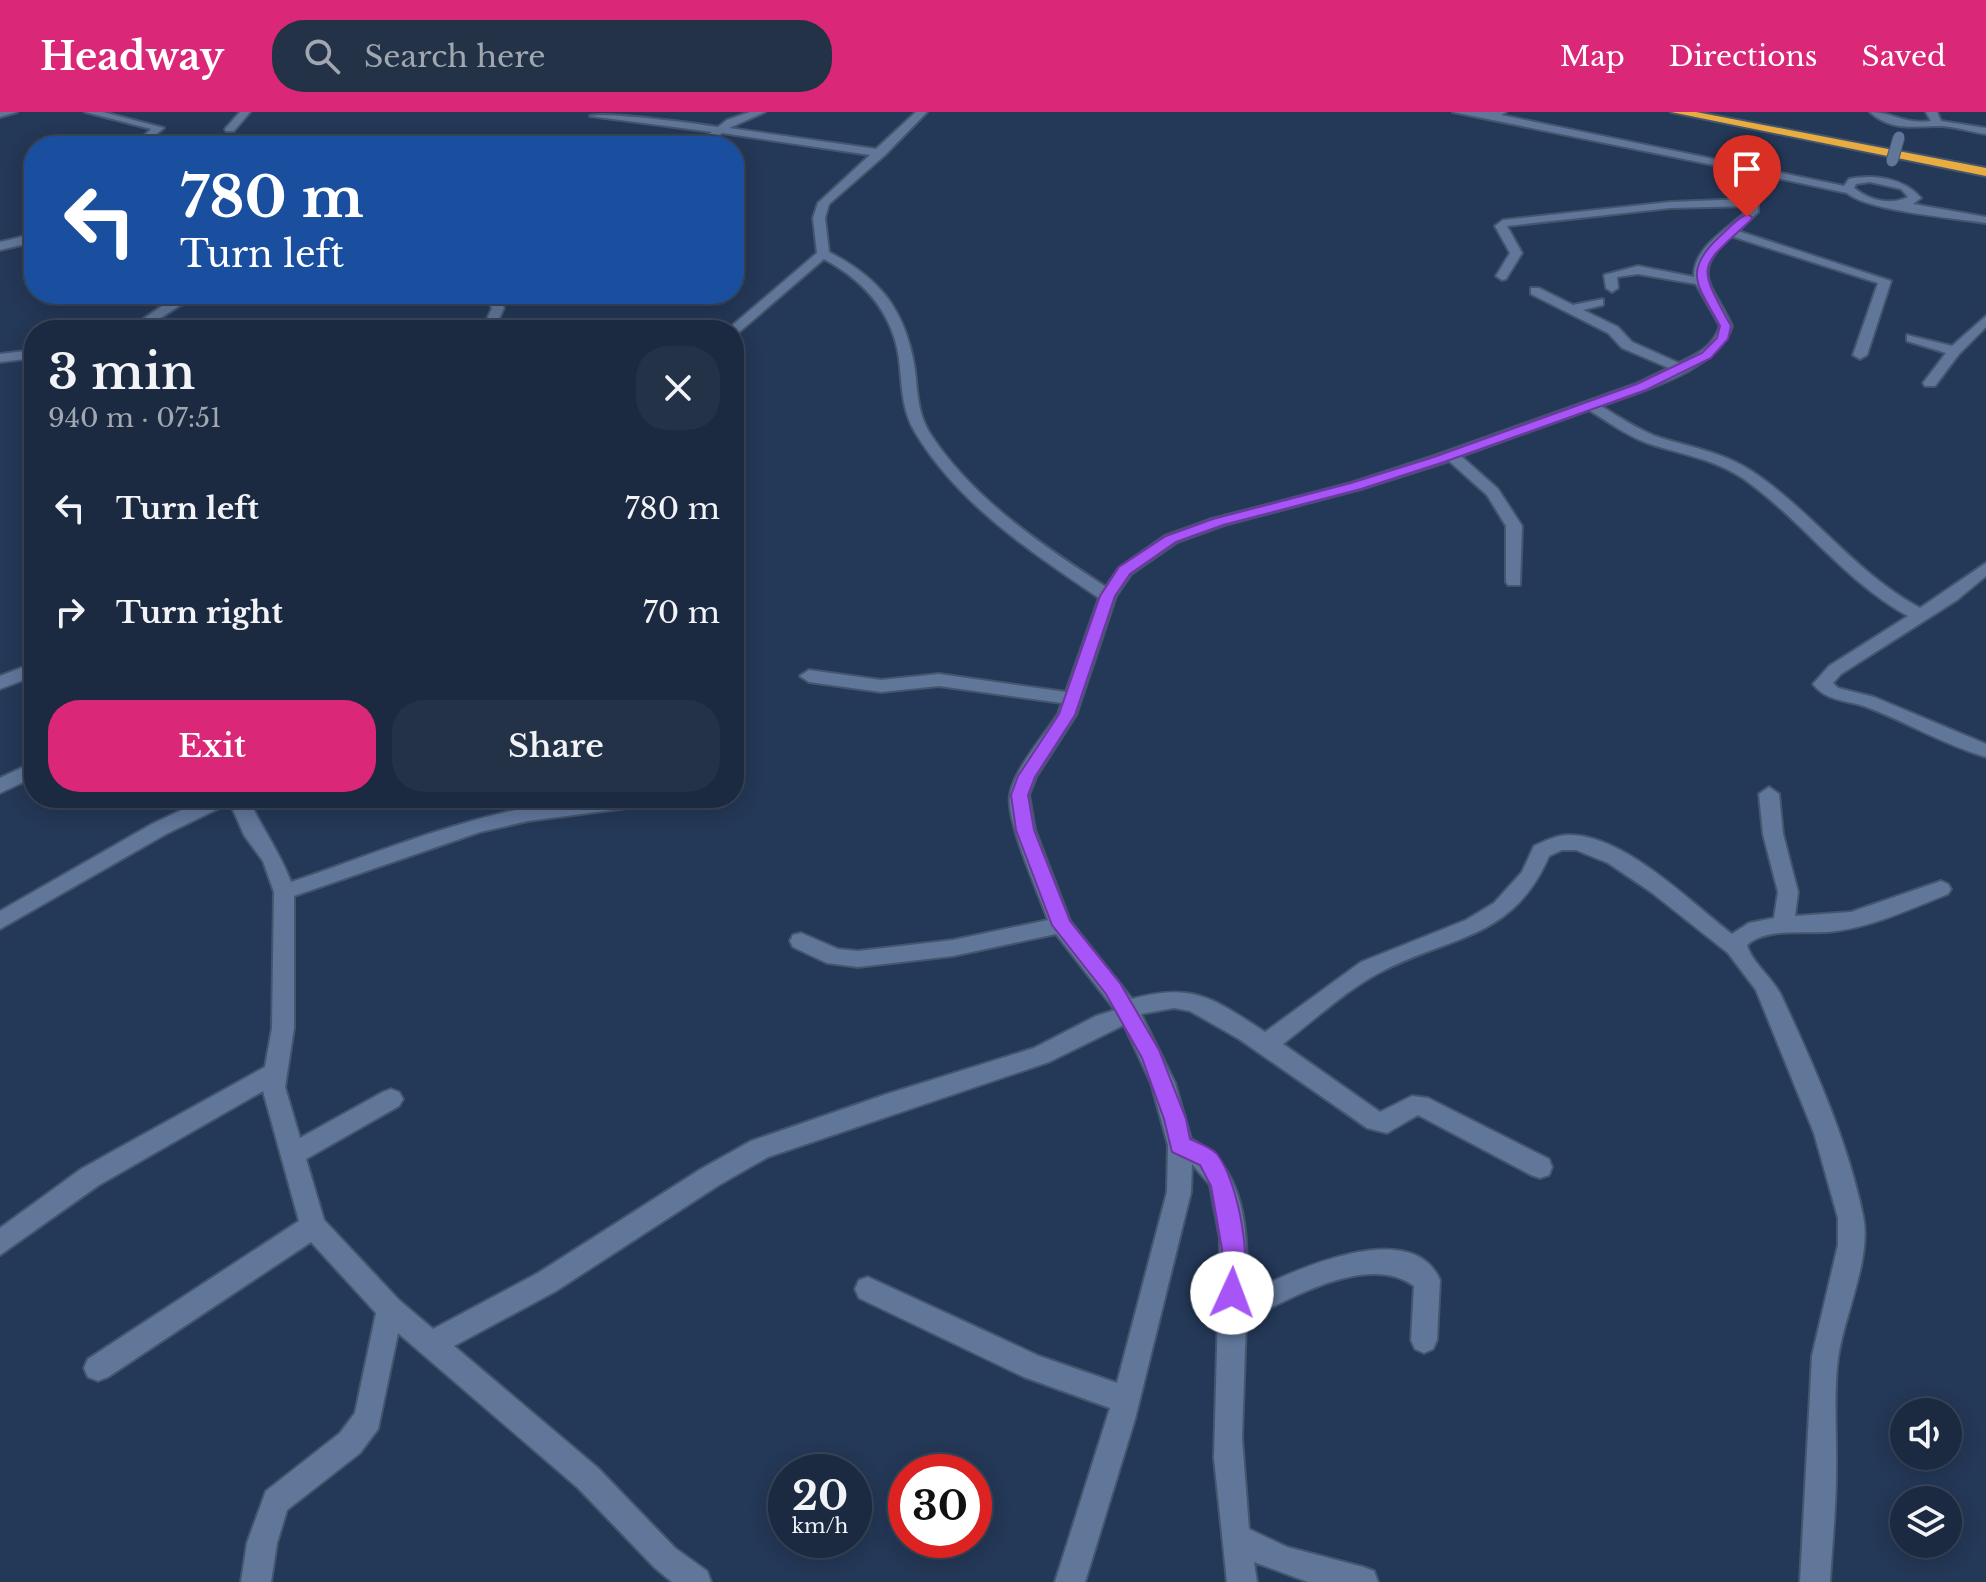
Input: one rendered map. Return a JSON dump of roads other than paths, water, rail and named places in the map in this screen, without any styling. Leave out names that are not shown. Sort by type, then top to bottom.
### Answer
[{"type":"highway","points":[[1677,112],[1986,172]]},
{"type":"highway","points":[[1739,112],[1986,159]]},
{"type":"street","points":[[0,114],[12,112]]},
{"type":"street","points":[[90,112],[159,128],[150,136]]},
{"type":"street","points":[[230,129],[245,112]]},
{"type":"street","points":[[713,136],[734,121],[760,112]]},
{"type":"street","points":[[823,254],[819,218],[824,203],[922,112]]},
{"type":"street","points":[[1458,112],[1496,114],[1756,170],[1851,186],[1885,181],[1913,193],[1986,213]]},
{"type":"street","points":[[1516,112],[1851,186],[1863,199],[1986,220]]},
{"type":"street","points":[[1875,112],[1903,124],[1935,117],[1986,129]]},
{"type":"street","points":[[595,116],[629,117],[881,153]]},
{"type":"street","points":[[1885,181],[1903,124]]},
{"type":"street","points":[[1070,1582],[1126,1400],[1179,1192],[1180,1145],[1163,1083],[1128,1012],[1061,925],[1025,830],[1019,795],[1027,776],[1067,715],[1108,596],[1125,571],[1171,539],[1226,519],[1356,486],[1451,455],[1591,406],[1681,369],[1714,350],[1725,333],[1724,322],[1701,281],[1700,271],[1708,254],[1752,212],[1751,176],[1756,170]]},
{"type":"street","points":[[1893,204],[1910,202],[1915,198],[1913,193]]},
{"type":"street","points":[[1502,276],[1516,253],[1501,226],[1503,223],[1670,205],[1754,202]]},
{"type":"street","points":[[1729,232],[1885,281],[1860,355]]},
{"type":"street","points":[[0,246],[24,240]]},
{"type":"street","points":[[744,321],[823,254]]},
{"type":"street","points":[[823,254],[860,274],[898,323],[907,361],[909,402],[933,447],[1012,531],[1108,596]]},
{"type":"street","points":[[1612,288],[1610,275],[1629,270],[1701,281]]},
{"type":"street","points":[[1535,291],[1613,330],[1627,345],[1681,369]]},
{"type":"street","points":[[1570,310],[1599,302]]},
{"type":"street","points":[[149,320],[173,304]]},
{"type":"street","points":[[1930,383],[1954,351],[1986,320]]},
{"type":"street","points":[[1912,338],[1954,351]]},
{"type":"street","points":[[0,358],[24,355]]},
{"type":"street","points":[[1591,406],[1646,437],[1725,462],[1747,474],[1788,506],[1875,589],[1919,615]]},
{"type":"street","points":[[1451,455],[1493,492],[1514,526],[1514,582]]},
{"type":"street","points":[[1986,568],[1951,596],[1835,670],[1822,684],[1832,692],[1868,701],[1986,751]]},
{"type":"street","points":[[0,683],[24,673]]},
{"type":"street","points":[[809,676],[881,686],[939,680],[1073,699]]},
{"type":"street","points":[[0,786],[24,774]]},
{"type":"street","points":[[1769,794],[1773,838],[1791,905],[1781,927]]},
{"type":"street","points":[[0,921],[159,829],[203,808]]},
{"type":"street","points":[[242,808],[254,835],[272,858],[284,892],[283,1028],[273,1074],[278,1108],[294,1153],[313,1226],[390,1309],[588,1478],[665,1558],[696,1582]]},
{"type":"street","points":[[284,892],[477,826],[528,814],[574,808]]},
{"type":"street","points":[[1264,1045],[1369,968],[1473,926],[1501,909],[1530,876],[1541,851],[1562,842],[1586,846],[1625,865],[1736,948],[1765,985],[1776,1009],[1826,1133],[1851,1218],[1851,1245],[1825,1356],[1821,1394],[1822,1474],[1815,1582]]},
{"type":"street","points":[[1736,948],[1738,939],[1745,933],[1848,920],[1941,889]]},
{"type":"street","points":[[801,941],[835,957],[858,959],[953,948],[1061,925]]},
{"type":"street","points":[[432,1344],[547,1282],[710,1177],[760,1149],[887,1104],[1028,1060],[1104,1022],[1172,999],[1187,1000],[1264,1045],[1375,1121],[1387,1123],[1412,1106],[1420,1105],[1540,1167]]},
{"type":"street","points":[[0,1243],[90,1177],[273,1074]]},
{"type":"street","points":[[294,1153],[391,1099]]},
{"type":"street","points":[[1180,1145],[1208,1158],[1222,1184],[1233,1249],[1228,1421],[1235,1538],[1242,1582]]},
{"type":"street","points":[[98,1368],[313,1226]]},
{"type":"street","points":[[1231,1314],[1297,1284],[1365,1260],[1390,1260],[1419,1271],[1427,1280],[1424,1340]]},
{"type":"street","points":[[868,1289],[1034,1368],[1126,1400]]},
{"type":"street","points":[[256,1582],[262,1543],[276,1501],[350,1443],[368,1419],[390,1309]]},
{"type":"street","points":[[1235,1538],[1285,1561],[1363,1582]]}]
